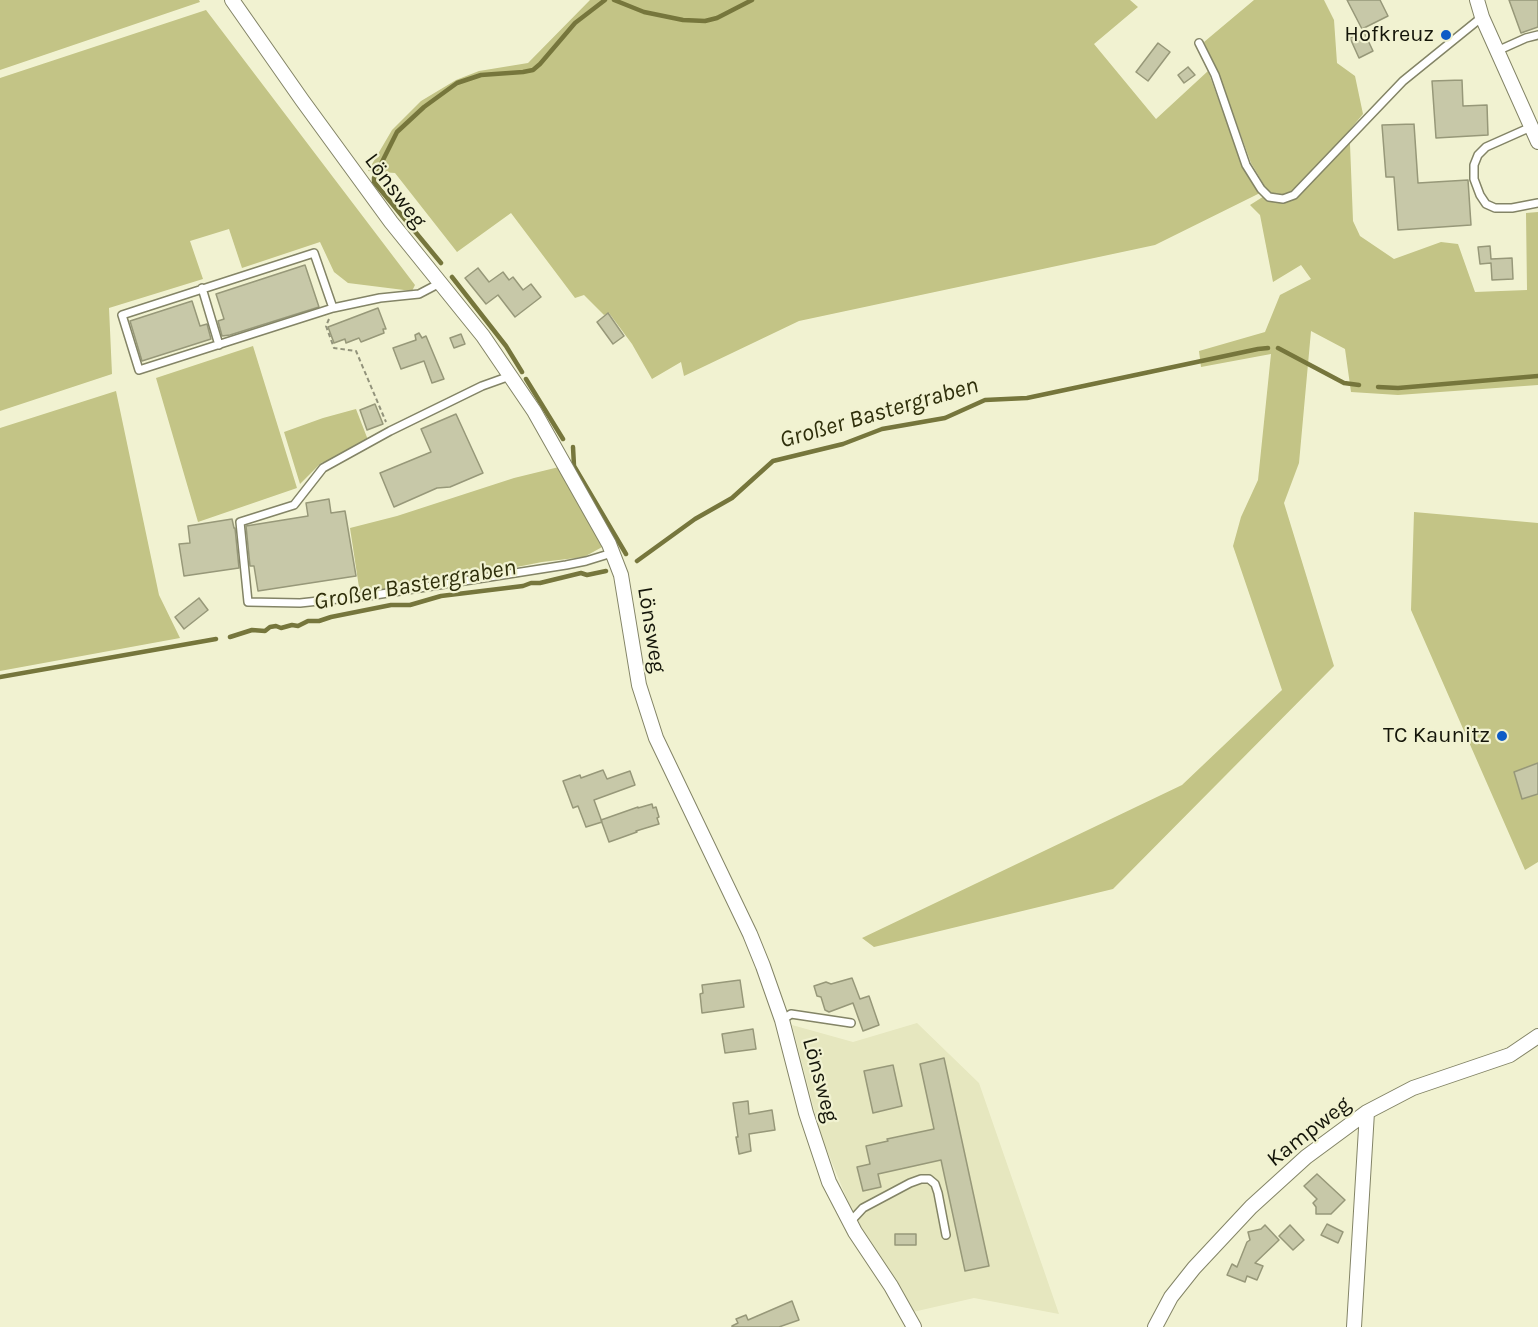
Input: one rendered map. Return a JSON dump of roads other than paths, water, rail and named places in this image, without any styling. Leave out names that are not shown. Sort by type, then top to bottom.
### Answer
[{"type":"street","name":"Lönsweg","points":[[232,0],[391,222],[483,336],[534,411],[609,543],[621,575],[639,685],[656,738],[750,934],[782,1020],[806,1113],[829,1182],[850,1222],[914,1327]]},
{"type":"street","points":[[1481,6],[1497,51],[1538,142]]},
{"type":"street","name":"Kampweg","points":[[1155,1327],[1171,1296],[1194,1268],[1251,1207],[1306,1156],[1367,1112],[1413,1088],[1510,1055],[1538,1036]]},
{"type":"street","points":[[1354,1327],[1367,1112]]},
{"type":"lane","points":[[1199,43],[1215,75],[1246,165],[1261,189],[1269,197],[1283,199],[1294,195],[1403,81],[1481,6]]},
{"type":"lane","points":[[1497,51],[1538,35]]},
{"type":"lane","points":[[1531,128],[1486,147],[1478,155],[1474,165],[1474,179],[1486,204],[1495,208],[1512,208],[1538,203]]},
{"type":"lane","points":[[333,309],[314,253],[122,315],[139,370],[333,309],[380,298],[419,294],[440,283]]},
{"type":"lane","points":[[202,288],[219,345]]},
{"type":"lane","points":[[510,376],[482,386],[390,431],[323,468],[294,506],[240,522],[248,602],[300,603],[359,597],[566,565],[612,553]]},
{"type":"lane","points":[[782,1020],[791,1014],[851,1023]]},
{"type":"lane","points":[[850,1222],[863,1208],[921,1179],[929,1179],[935,1184],[938,1193],[946,1235]]},
{"type":"waterway","points":[[441,263],[374,182],[397,132],[424,107],[457,83],[481,75],[533,70],[575,23],[605,0]]},
{"type":"waterway","points":[[614,0],[644,12],[683,20],[705,21],[717,18],[752,0]]},
{"type":"waterway","points":[[452,277],[506,346],[522,372]]},
{"type":"waterway","name":"Großer Bastergraben","points":[[637,561],[695,519],[732,498],[773,461],[843,444],[882,429],[945,418],[985,400],[1027,398],[1268,348]]},
{"type":"waterway","name":"Großer Bastergraben","points":[[1278,348],[1344,383],[1359,385]]},
{"type":"waterway","name":"Großer Bastergraben","points":[[1378,387],[1398,388],[1538,376]]},
{"type":"waterway","points":[[526,379],[563,439]]},
{"type":"waterway","points":[[573,447],[574,466],[626,554]]},
{"type":"waterway","name":"Großer Bastergraben","points":[[230,637],[252,630],[265,631],[276,626],[281,628],[298,626],[308,621],[319,621],[391,605],[410,605],[441,596],[523,586],[581,573],[587,575],[606,571]]},
{"type":"waterway","name":"Großer Bastergraben","points":[[0,677],[216,639]]},
{"type":"place","name":"Hofkreuz","points":[[1446,35]]},
{"type":"place","name":"TC Kaunitz","points":[[1502,736]]}]
